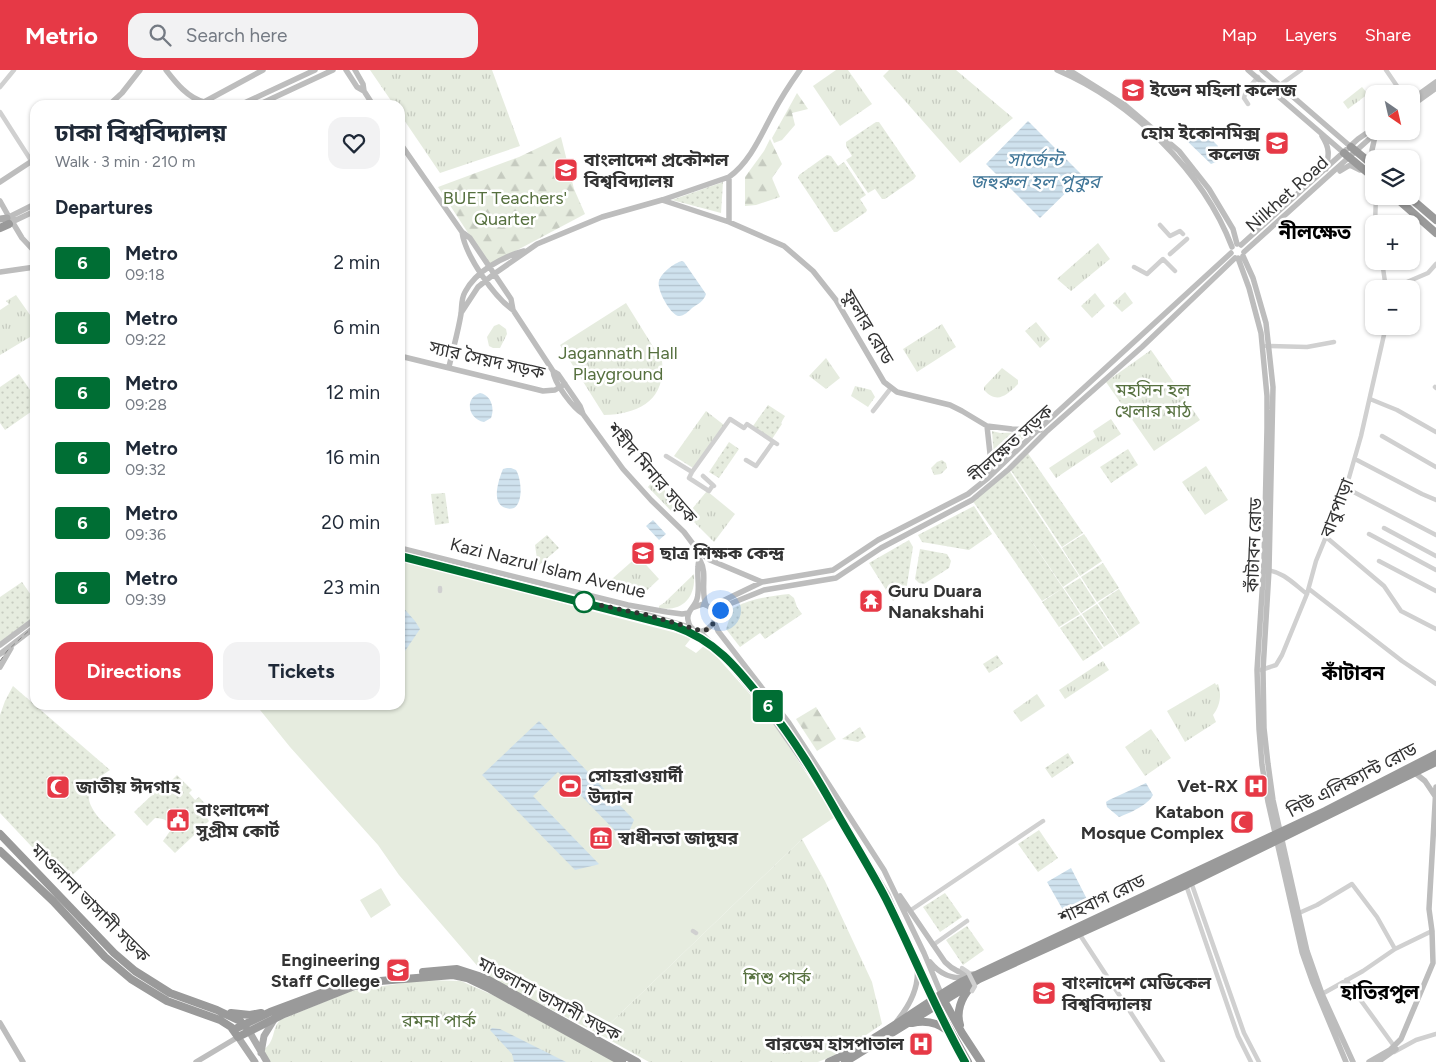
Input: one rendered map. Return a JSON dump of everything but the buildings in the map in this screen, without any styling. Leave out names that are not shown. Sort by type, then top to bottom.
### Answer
[{"type":"highway","points":[[1354,149],[1365,158]]},
{"type":"highway","points":[[1347,155],[1365,171]]},
{"type":"highway","points":[[1401,205],[1436,233]]},
{"type":"highway","points":[[1418,205],[1436,220]]},
{"type":"highway","points":[[0,228],[8,220]]},
{"type":"highway","name":"নিউ এলিফ্যান্ট রোড","points":[[1279,836],[1436,754]]},
{"type":"highway","name":"নিউ এলিফ্যান্ট রোড","points":[[1279,836],[1436,762]]},
{"type":"highway","name":"মাওলানা ভাসানী সড়ক","points":[[0,834],[114,953],[135,971],[170,993],[217,1010],[247,1027],[332,988],[368,980],[455,972],[485,978],[637,1062]]},
{"type":"highway","name":"শাহবাগ রোড","points":[[978,977],[1080,934],[1188,884],[1279,836]]},
{"type":"highway","name":"শাহবাগ রোড","points":[[939,1000],[978,977],[1279,836]]},
{"type":"highway","name":"মাওলানা ভাসানী সড়ক","points":[[0,851],[52,901],[105,957],[131,979],[167,1001],[228,1024],[236,1033]]},
{"type":"highway","name":"মাওলানা ভাসানী সড়ক","points":[[455,972],[490,989],[622,1062]]},
{"type":"highway","points":[[962,1033],[958,1015],[961,1001],[978,977]]},
{"type":"highway","points":[[829,1062],[868,1042],[939,1000]]},
{"type":"highway","points":[[939,1000],[981,1062]]},
{"type":"highway","points":[[939,1000],[953,1038]]},
{"type":"highway","points":[[217,1010],[238,1014],[273,1015]]},
{"type":"highway","points":[[845,1062],[879,1042],[897,1025],[920,1021],[931,1022],[943,1027],[953,1038],[968,1062]]},
{"type":"highway","points":[[236,1033],[247,1027]]},
{"type":"main road","points":[[166,70],[182,89],[197,100]]},
{"type":"main road","points":[[208,100],[263,70]]},
{"type":"main road","points":[[251,100],[315,70]]},
{"type":"main road","points":[[269,100],[333,70]]},
{"type":"main road","points":[[346,70],[357,88],[364,91]]},
{"type":"main road","points":[[355,70],[370,100]]},
{"type":"main road","points":[[461,313],[473,294],[487,280],[528,250],[546,240],[595,220],[729,177],[737,171],[752,152],[800,70]]},
{"type":"main road","points":[[1058,70],[1099,92],[1135,118],[1174,156],[1204,194],[1240,256]]},
{"type":"main road","points":[[1069,70],[1120,101],[1179,151],[1209,189],[1233,229],[1235,247],[1240,256]]},
{"type":"main road","points":[[1248,70],[1347,155]]},
{"type":"main road","points":[[1262,70],[1354,149]]},
{"type":"main road","points":[[115,100],[122,94],[138,71]]},
{"type":"main road","points":[[1420,94],[1436,82]]},
{"type":"main road","points":[[1420,100],[1436,88]]},
{"type":"main road","points":[[1317,128],[1328,144],[1329,153],[1326,169]]},
{"type":"main road","name":"নীলক্ষেত সড়ক","points":[[708,606],[762,582],[833,570],[878,540],[968,494],[988,478],[1235,247],[1326,169],[1365,140]]},
{"type":"main road","points":[[405,150],[462,232],[470,238],[512,299],[513,310]]},
{"type":"main road","name":"Nilkhet Road","points":[[1240,256],[1313,191],[1347,155]]},
{"type":"main road","points":[[0,182],[30,162]]},
{"type":"main road","points":[[1313,191],[1318,190],[1344,167],[1350,165],[1365,173]]},
{"type":"main road","points":[[728,222],[729,177]]},
{"type":"main road","name":"ফুলার রোড","points":[[662,200],[728,222],[784,246],[813,271],[836,300],[884,382],[902,395],[962,410],[987,426],[1012,430],[1039,429]]},
{"type":"main road","points":[[0,201],[18,237],[30,251]]},
{"type":"main road","points":[[8,220],[30,207]]},
{"type":"main road","points":[[8,220],[30,212]]},
{"type":"main road","points":[[8,220],[30,247]]},
{"type":"main road","points":[[462,232],[464,242],[481,273],[504,304],[513,310]]},
{"type":"main road","points":[[449,367],[461,313],[462,299],[466,291],[481,273],[489,267],[500,260],[528,250]]},
{"type":"main road","name":"নীলক্ষেত সড়ক","points":[[714,618],[727,605],[764,590],[836,578],[881,548],[972,500],[992,484],[1044,434],[1240,256]]},
{"type":"main road","name":"কাঁটাবন রোড","points":[[1240,256],[1259,298],[1266,323],[1273,387],[1260,670],[1264,728],[1279,836]]},
{"type":"main road","name":"কাঁটাবন রোড","points":[[1240,256],[1262,346],[1270,428]]},
{"type":"main road","points":[[0,272],[30,268]]},
{"type":"main road","name":"শহীদ মিনার সড়ক","points":[[513,310],[553,371],[554,378],[563,385],[580,406],[583,414],[623,468],[651,500],[684,532],[699,552],[710,560],[762,582]]},
{"type":"main road","name":"স্যার সৈয়দ সড়ক","points":[[405,357],[543,391],[555,390],[563,385]]},
{"type":"main road","points":[[987,426],[991,463],[988,478],[992,484]]},
{"type":"main road","points":[[1039,429],[1044,434]]},
{"type":"main road","points":[[906,526],[910,532]]},
{"type":"main road","name":"Kazi Nazrul Islam Avenue","points":[[405,549],[473,569]]},
{"type":"main road","name":"শহীদ মিনার সড়ক","points":[[699,552],[700,560],[704,567],[704,599],[708,606]]},
{"type":"main road","points":[[423,561],[424,554]]},
{"type":"main road","name":"Kazi Nazrul Islam Avenue","points":[[405,556],[473,569],[612,601],[692,628]]},
{"type":"main road","name":"শহীদ মিনার সড়ক","points":[[691,610],[697,598],[698,566],[700,560]]},
{"type":"main road","points":[[762,582],[764,590]]},
{"type":"main road","points":[[939,1000],[916,958],[888,895],[837,811],[764,706],[718,650],[699,631],[692,628],[689,623],[691,610],[698,605],[708,606],[718,632],[789,723],[932,945],[950,966],[963,973],[978,977]]},
{"type":"main road","name":"Kazi Nazrul Islam Avenue","points":[[648,612],[682,614],[691,610]]},
{"type":"main road","points":[[699,631],[708,629],[714,618]]},
{"type":"main road","points":[[0,645],[30,623]]},
{"type":"main road","points":[[0,654],[30,631]]},
{"type":"main road","points":[[0,667],[14,644]]},
{"type":"main road","points":[[1415,773],[1430,786],[1435,798]]},
{"type":"main road","points":[[1382,1061],[1402,1039],[1433,963],[1432,931],[1428,909],[1433,885],[1436,786]]},
{"type":"main road","points":[[1279,836],[1299,913],[1312,984],[1346,1062]]},
{"type":"main road","points":[[1279,836],[1302,952],[1353,1062]]},
{"type":"main road","points":[[892,884],[924,954],[939,1000]]},
{"type":"main road","points":[[924,954],[931,964],[948,976],[956,979],[978,977]]},
{"type":"main road","points":[[897,1025],[915,990],[918,972],[916,958]]},
{"type":"main road","points":[[261,1053],[266,1032],[273,1015]]},
{"type":"main road","points":[[0,1023],[23,1062]]},
{"type":"main road","points":[[247,1027],[266,1062]]},
{"type":"main road","points":[[196,1062],[224,1045],[236,1033],[255,1062]]},
{"type":"main road","points":[[1369,1062],[1394,1049]]},
{"type":"street","points":[[0,87],[14,70]]},
{"type":"street","points":[[1280,85],[1301,70]]},
{"type":"street","points":[[1386,70],[1396,85]]},
{"type":"street","points":[[1248,104],[1244,98],[1245,93],[1258,78]]},
{"type":"street","points":[[0,112],[30,156]]},
{"type":"street","points":[[1160,225],[1170,236],[1180,231],[1183,234]]},
{"type":"street","points":[[1170,254],[1187,239]]},
{"type":"street","points":[[1134,267],[1147,274],[1163,259],[1175,271]]},
{"type":"street","points":[[1412,280],[1428,273],[1436,264]]},
{"type":"street","name":"বাবুপাড়া","points":[[1260,670],[1276,665],[1308,592],[1316,561],[1346,488],[1355,459],[1384,335]]},
{"type":"street","points":[[1262,346],[1307,347],[1334,342]]},
{"type":"street","points":[[873,411],[891,388]]},
{"type":"street","points":[[1370,399],[1397,410],[1436,432]]},
{"type":"street","points":[[703,476],[714,486],[709,490],[689,478],[730,420],[744,428],[747,424],[775,443],[756,466],[746,460]]},
{"type":"street","points":[[1382,436],[1436,467]]},
{"type":"street","points":[[666,456],[694,471]]},
{"type":"street","points":[[1355,459],[1436,500]]},
{"type":"street","points":[[1346,488],[1436,535]]},
{"type":"street","points":[[1384,528],[1436,556]]},
{"type":"street","points":[[1369,534],[1436,570]]},
{"type":"street","points":[[1326,537],[1384,586],[1401,611],[1436,629]]},
{"type":"street","points":[[1379,561],[1436,591]]},
{"type":"street","points":[[1266,570],[1274,570],[1308,592],[1436,684]]},
{"type":"street","points":[[911,910],[1043,820]]},
{"type":"street","points":[[1188,884],[1211,940],[1240,1022],[1258,1062]]},
{"type":"street","points":[[1188,884],[1234,1024],[1251,1062]]},
{"type":"street","points":[[1299,913],[1317,905],[1352,884],[1377,917],[1395,949]]},
{"type":"street","points":[[932,945],[968,921]]},
{"type":"street","points":[[1322,994],[1363,971],[1395,949],[1432,931]]},
{"type":"street","points":[[1080,934],[1163,1062]]},
{"type":"street","points":[[1206,942],[1211,940]]},
{"type":"street","points":[[962,968],[968,972],[975,986],[972,991]]},
{"type":"street","points":[[1346,980],[1394,1049],[1436,1034]]},
{"type":"street","points":[[1234,1024],[1240,1022]]},
{"type":"street","points":[[1402,1039],[1416,1040]]},
{"type":"green space","points":[[370,70],[492,70],[520,146],[440,173],[405,121],[405,100],[391,100]]},
{"type":"green space","points":[[836,70],[848,70],[872,104],[840,126],[813,86]]},
{"type":"green space","points":[[889,70],[956,70],[1013,118],[960,163],[883,76]]},
{"type":"green space","points":[[1362,87],[1365,90],[1365,96],[1348,109],[1343,102]]},
{"type":"green space","points":[[797,93],[808,109],[792,113],[795,125],[782,140],[774,143],[772,138]]},
{"type":"green space","points":[[876,122],[879,122],[916,176],[885,199],[882,199],[875,189],[868,193],[846,160],[852,156],[846,146],[846,142]]},
{"type":"green space","name":"BUET Teachers' Quarter","points":[[561,137],[574,189],[585,214],[489,265],[438,187],[519,157]]},
{"type":"green space","points":[[770,139],[782,164],[772,178],[780,197],[756,205],[745,206],[745,177],[764,151]]},
{"type":"green space","points":[[827,155],[831,156],[838,166],[844,162],[866,195],[860,199],[867,210],[866,212],[837,232],[834,232],[798,178],[799,175]]},
{"type":"green space","points":[[723,182],[721,213],[672,200]]},
{"type":"green space","points":[[1098,243],[1110,259],[1071,291],[1057,279]]},
{"type":"green space","points":[[1125,292],[1133,303],[1122,312],[1113,303]]},
{"type":"green space","points":[[1095,293],[1105,306],[1092,318],[1081,306]]},
{"type":"green space","points":[[16,295],[30,315],[30,337],[0,355],[0,310],[9,304],[6,301]]},
{"type":"green space","name":"Jagannath Hall Playground","points":[[626,303],[662,361],[660,386],[655,395],[639,408],[628,412],[604,415],[560,345]]},
{"type":"green space","points":[[1036,322],[1050,339],[1040,348],[1025,331]]},
{"type":"green space","points":[[499,324],[506,329],[507,334],[500,348],[493,348],[489,346],[487,337],[494,326]]},
{"type":"green space","points":[[942,324],[956,347],[917,372],[903,349]]},
{"type":"green space","name":"মহসিন হল খেলার মাঠ","points":[[1151,350],[1200,420],[1154,451],[1106,382]]},
{"type":"green space","points":[[826,358],[840,378],[826,389],[809,376]]},
{"type":"green space","points":[[1002,368],[1018,380],[1018,384],[1005,395],[993,397],[984,390],[984,387]]},
{"type":"green space","points":[[19,374],[30,390],[30,412],[5,430],[0,423],[0,387]]},
{"type":"green space","points":[[855,386],[871,390],[875,397],[868,407],[851,396]]},
{"type":"green space","points":[[768,405],[785,416],[772,439],[753,426]]},
{"type":"green space","points":[[706,411],[724,425],[693,468],[674,456]]},
{"type":"green space","points":[[1111,419],[1121,434],[1056,478],[1049,468],[1096,437],[1093,431]]},
{"type":"green space","points":[[992,431],[1000,433],[1029,432],[995,468]]},
{"type":"green space","points":[[729,442],[739,449],[719,478],[709,472]]},
{"type":"green space","points":[[1128,449],[1138,465],[1111,483],[1100,467]]},
{"type":"green space","points":[[1027,452],[1083,533],[1062,547],[1010,469]]},
{"type":"green space","points":[[942,460],[946,463],[947,468],[941,474],[934,475],[931,468]]},
{"type":"green space","points":[[1206,466],[1228,500],[1205,515],[1182,482]]},
{"type":"green space","points":[[1009,470],[1079,576],[1063,587],[1014,515],[1063,588],[1042,601],[972,500]]},
{"type":"green space","points":[[657,476],[672,504],[673,513],[648,487]]},
{"type":"green space","points":[[707,491],[735,514],[714,542],[687,515]]},
{"type":"green space","points":[[445,493],[449,523],[435,525],[431,494]]},
{"type":"green space","points":[[974,506],[992,534],[969,550],[922,542],[918,535]]},
{"type":"green space","points":[[1084,534],[1102,561],[1080,576],[1062,548]]},
{"type":"green space","points":[[547,535],[559,548],[538,566],[535,545]]},
{"type":"green space","points":[[909,540],[913,547],[906,591],[893,601],[869,563]]},
{"type":"green space","points":[[920,549],[947,554],[951,561],[949,568],[924,584],[919,583],[915,579]]},
{"type":"green space","points":[[638,556],[659,579],[642,595],[604,586]]},
{"type":"green space","name":"সোহরাওয়ার্দী উদ্যান","points":[[405,559],[692,637],[685,646],[696,653],[705,645],[708,647],[749,693],[780,733],[835,817],[802,839],[599,1034],[486,976],[399,875],[378,845],[290,747],[260,710],[405,710]]},
{"type":"green space","points":[[1103,563],[1119,588],[1097,602],[1081,577]]},
{"type":"green space","points":[[694,574],[693,590],[686,602],[674,608],[659,608],[659,606]]},
{"type":"green space","points":[[1080,578],[1096,603],[1081,613],[1064,588]]},
{"type":"green space","points":[[22,582],[30,594],[30,620],[0,642],[0,597]]},
{"type":"green space","points":[[1063,588],[1080,614],[1059,627],[1042,602]]},
{"type":"green space","points":[[1119,589],[1140,623],[1120,637],[1098,603]]},
{"type":"green space","points":[[789,594],[794,598],[802,614],[765,639],[760,633],[740,647],[726,629],[733,608],[760,598]]},
{"type":"green space","points":[[1097,604],[1119,637],[1104,647],[1082,614]]},
{"type":"green space","points":[[1081,615],[1103,648],[1083,661],[1060,628]]},
{"type":"green space","points":[[997,655],[1003,664],[989,673],[983,664]]},
{"type":"green space","points":[[1103,661],[1109,670],[1065,699],[1059,690]]},
{"type":"green space","points":[[1215,683],[1216,685],[1218,684],[1220,696],[1219,704],[1213,715],[1216,722],[1185,742],[1167,711]]},
{"type":"green space","points":[[13,686],[30,701],[30,710],[41,710],[110,770],[94,783],[89,793],[89,800],[95,813],[116,835],[65,882],[0,813],[0,715]]},
{"type":"green space","points":[[1037,694],[1045,706],[1021,722],[1013,711]]},
{"type":"green space","points":[[816,707],[836,739],[817,751],[796,719]]},
{"type":"green space","points":[[860,727],[866,737],[858,742],[842,739]]},
{"type":"green space","points":[[1151,729],[1171,758],[1145,776],[1125,747]]},
{"type":"green space","points":[[1068,753],[1074,763],[1052,778],[1045,768]]},
{"type":"green space","points":[[177,775],[192,790],[189,793],[195,800],[199,797],[213,812],[207,818],[209,821],[175,853],[163,841],[170,831],[166,821],[155,818],[147,826],[134,812],[169,779],[171,781]]},
{"type":"green space","points":[[1039,830],[1058,858],[1038,872],[1018,844]]},
{"type":"green space","name":"শিশু পার্ক","points":[[802,839],[825,881],[872,982],[882,1024],[840,1053],[818,1062],[649,1062],[599,1034]]},
{"type":"green space","points":[[381,888],[391,905],[371,918],[360,900]]},
{"type":"green space","points":[[945,893],[962,917],[940,932],[923,907]]},
{"type":"green space","points":[[967,926],[984,950],[963,965],[946,940]]},
{"type":"green space","name":"রমনা পার্ক","points":[[423,980],[461,981],[495,996],[615,1062],[269,1062],[263,1050],[270,1043],[280,1020],[351,991]]},
{"type":"water","name":"সার্জেন্ট জহুরুল হল পুকুর","points":[[1028,121],[1083,176],[1040,218],[986,164]]},
{"type":"water","points":[[1193,127],[1205,128],[1214,137],[1219,155],[1216,162],[1211,164],[1185,139],[1186,133],[1192,132]]},
{"type":"water","points":[[682,261],[706,294],[704,299],[685,314],[679,316],[668,307],[662,296],[659,281],[665,272]]},
{"type":"water","points":[[480,393],[487,396],[492,406],[491,418],[484,422],[474,417],[470,408],[472,399]]},
{"type":"water","points":[[503,469],[516,470],[520,484],[519,500],[517,505],[511,509],[501,506],[497,497],[501,473]]},
{"type":"water","points":[[653,520],[666,534],[659,540],[646,526]]},
{"type":"water","points":[[405,610],[420,629],[405,651]]},
{"type":"water","points":[[539,721],[634,820],[625,841],[558,772],[533,796],[599,864],[575,870],[482,775]]},
{"type":"water","points":[[1146,783],[1153,795],[1151,799],[1138,808],[1119,817],[1107,807],[1106,802],[1109,800]]},
{"type":"water","points":[[1071,868],[1091,907],[1067,917],[1047,882]]},
{"type":"water","points":[[492,1028],[500,1029],[566,1062],[514,1062],[512,1054],[490,1030]]},
{"type":"railway","points":[[405,554],[666,619],[711,640],[729,655],[797,738],[889,897],[941,1011],[970,1062]]},
{"type":"railway","points":[[0,661],[7,651],[30,630]]},
{"type":"metro line","name":"6","points":[[405,557],[674,626],[692,632],[709,642],[726,657],[739,669],[780,720],[821,785],[886,899],[932,1000],[965,1062]]},
{"type":"place","name":"ইডেন মহিলা কলেজ","points":[[1133,90]]},
{"type":"place","name":"হোম ইকোনমিক্স কলেজ","points":[[1277,143]]},
{"type":"place","name":"বাংলাদেশ প্রকৌশল বিশ্ববিদ্যালয়","points":[[566,170]]},
{"type":"place","name":"ছাত্র শিক্ষক কেন্দ্র","points":[[643,553]]},
{"type":"place","name":"Guru Duara Nanakshahi","points":[[871,601]]},
{"type":"place","name":"সোহরাওয়ার্দী উদ্যান","points":[[570,786]]},
{"type":"place","name":"Vet-RX","points":[[1256,786]]},
{"type":"place","name":"জাতীয় ঈদগাহ","points":[[58,787]]},
{"type":"place","name":"বাংলাদেশ সুপ্রীম কোর্ট","points":[[178,820]]},
{"type":"place","name":"Katabon Mosque Complex","points":[[1242,822]]},
{"type":"place","name":"স্বাধীনতা জাদুঘর","points":[[601,838]]},
{"type":"place","name":"Engineering Staff College","points":[[398,970]]},
{"type":"place","name":"বাংলাদেশ মেডিকেল বিশ্ববিদ্যালয়","points":[[1044,993]]},
{"type":"place","name":"বারডেম হাসপাতাল","points":[[921,1044]]},
{"type":"district","name":"নীলক্ষেত","points":[[1315,232]]},
{"type":"district","name":"কাঁটাবন","points":[[1353,673]]},
{"type":"district","name":"হাতিরপুল","points":[[1380,992]]},
{"type":"route","points":[[584,602],[648,615],[699,631],[711,627],[714,615],[720,610]]}]
